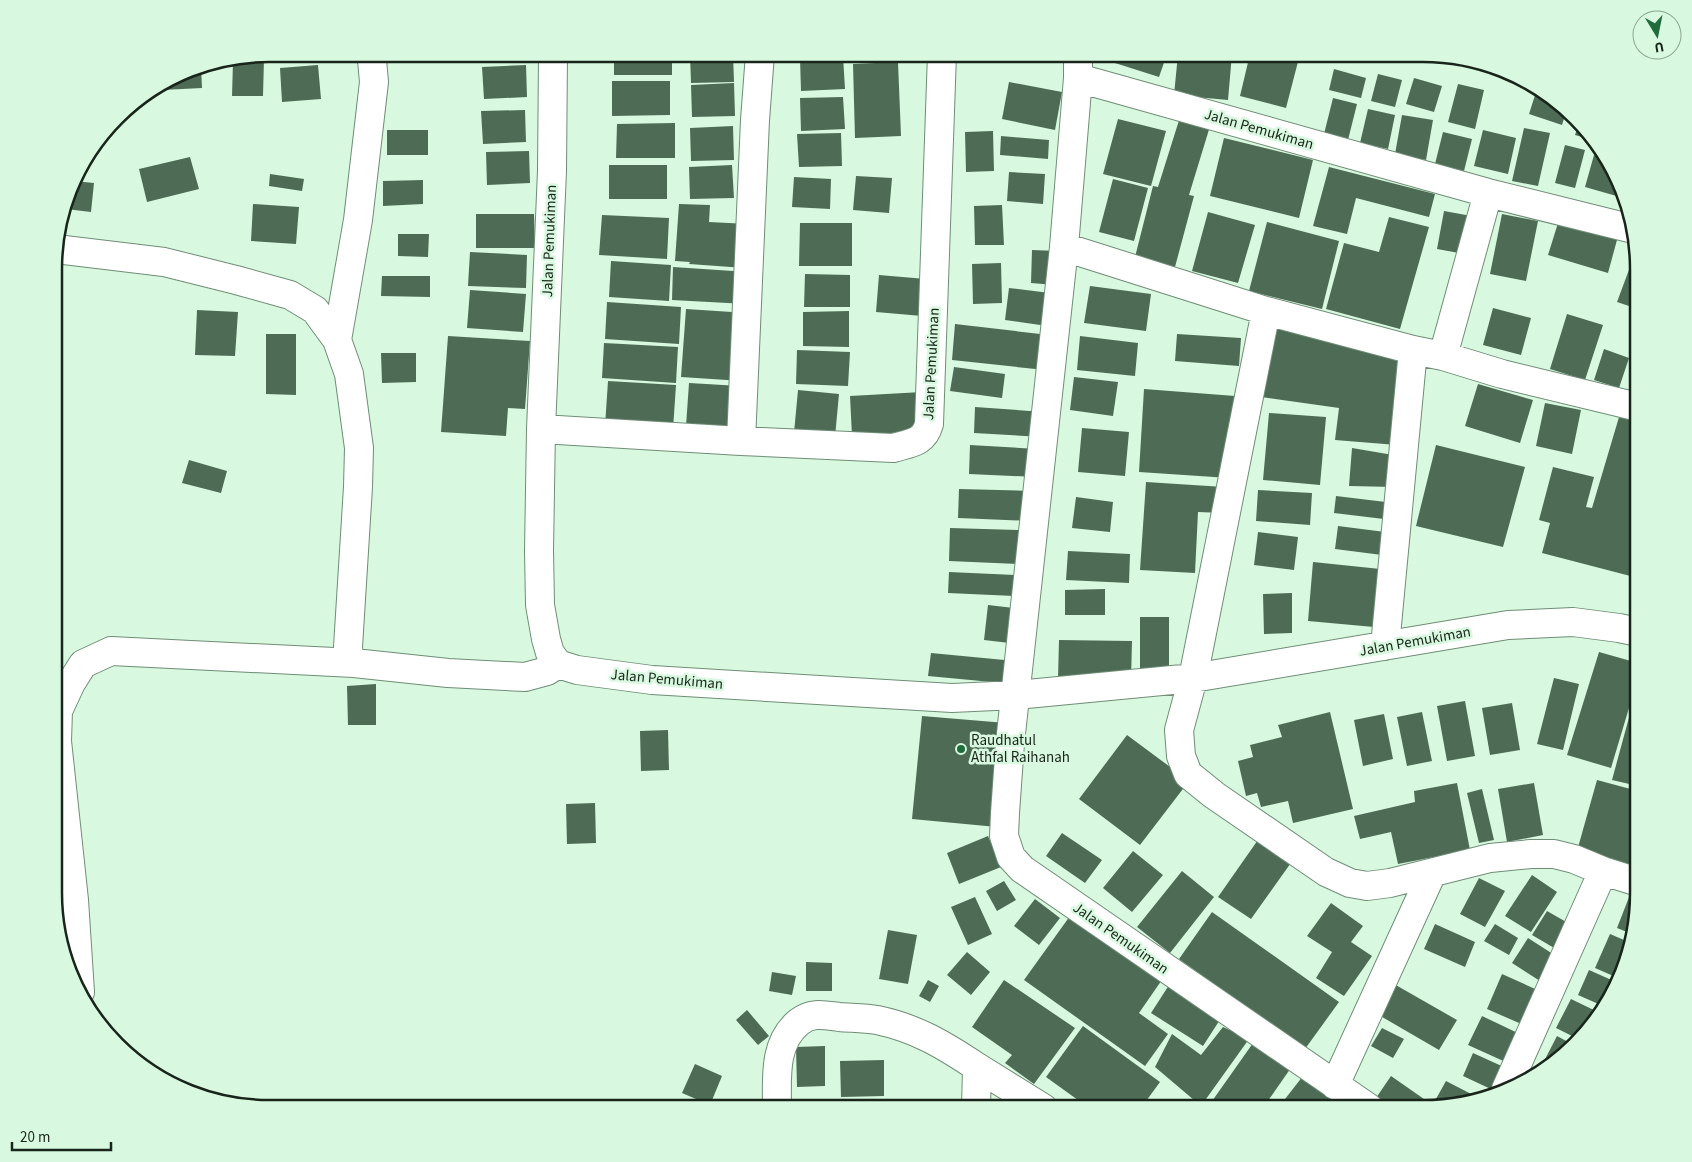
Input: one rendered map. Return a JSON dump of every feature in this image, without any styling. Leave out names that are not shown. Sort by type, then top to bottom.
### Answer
[{"type":"street","points":[[336,340],[358,220],[374,82],[372,62]]},
{"type":"street","name":"Jalan Pemukiman","points":[[553,62],[552,170],[541,429],[540,605],[550,653],[558,664],[577,670],[652,680],[952,698],[1016,695],[1194,678],[1508,625],[1573,622],[1630,630]]},
{"type":"street","points":[[741,441],[755,120],[759,62]]},
{"type":"street","name":"Jalan Pemukiman","points":[[541,429],[893,448],[916,441],[926,434],[929,424],[942,62]]},
{"type":"street","name":"Jalan Pemukiman","points":[[1357,1100],[1022,869],[1011,857],[1004,836],[1010,743],[1064,247],[1078,66],[1488,193],[1625,227]]},
{"type":"street","points":[[1443,356],[1488,193]]},
{"type":"street","points":[[1064,247],[1266,311],[1413,350],[1443,356],[1502,374],[1630,405]]},
{"type":"street","points":[[63,250],[164,262],[290,294],[315,310],[336,340],[349,374],[359,448],[348,647],[350,657],[354,663]]},
{"type":"street","points":[[1266,311],[1194,678],[1178,730],[1181,756],[1188,774],[1214,795],[1326,872],[1350,883],[1367,886],[1390,883],[1490,858],[1531,854],[1554,854],[1574,859],[1630,879]]},
{"type":"street","points":[[1385,646],[1413,350]]},
{"type":"street","points":[[62,703],[71,683],[84,664],[111,651],[354,663],[448,673],[525,677],[547,671],[558,664]]},
{"type":"street","points":[[62,788],[74,900],[79,973]]},
{"type":"street","points":[[1510,1080],[1603,871]]},
{"type":"street","points":[[1334,1085],[1432,872]]},
{"type":"street","points":[[777,1100],[776,1068],[779,1053],[787,1036],[798,1022],[813,1014],[876,1020],[918,1032],[942,1044],[1030,1100]]},
{"type":"street","points":[[976,1100],[977,1067]]},
{"type":"building","points":[[264,62],[263,96],[232,96],[233,65]]},
{"type":"building","points":[[614,62],[672,62],[672,75],[614,75]]},
{"type":"building","points":[[690,62],[733,62],[734,82],[691,83]]},
{"type":"building","points":[[800,62],[843,62],[845,89],[801,91]]},
{"type":"building","points":[[898,62],[901,136],[855,138],[853,64]]},
{"type":"building","points":[[1112,62],[1164,62],[1159,77]]},
{"type":"building","points":[[1177,62],[1231,62],[1228,100],[1174,95]]},
{"type":"building","points":[[1248,62],[1298,62],[1286,108],[1240,96]]},
{"type":"building","points":[[318,65],[321,99],[282,102],[280,68]]},
{"type":"building","points":[[526,65],[527,97],[484,99],[482,67]]},
{"type":"building","points":[[1334,69],[1366,78],[1361,98],[1329,90]]},
{"type":"building","points":[[1378,74],[1402,80],[1395,107],[1371,101]]},
{"type":"building","points":[[201,75],[202,88],[166,90]]},
{"type":"building","points":[[1414,78],[1442,86],[1434,112],[1406,104]]},
{"type":"building","points":[[612,81],[670,81],[670,115],[612,116]]},
{"type":"building","points":[[1009,82],[1062,92],[1055,130],[1002,119]]},
{"type":"building","points":[[734,83],[735,116],[692,117],[691,85]]},
{"type":"building","points":[[1458,84],[1484,90],[1475,129],[1448,122]]},
{"type":"building","points":[[1535,96],[1564,118],[1562,125],[1529,114]]},
{"type":"building","points":[[843,97],[845,129],[801,131],[800,98]]},
{"type":"building","points":[[1333,98],[1357,104],[1348,140],[1324,134]]},
{"type":"building","points":[[1368,109],[1395,115],[1388,149],[1360,143]]},
{"type":"building","points":[[525,110],[526,142],[483,144],[481,111]]},
{"type":"building","points":[[1181,114],[1211,123],[1189,195],[1194,196],[1175,267],[1135,257],[1153,186],[1158,187]]},
{"type":"building","points":[[1402,115],[1433,120],[1426,160],[1395,154]]},
{"type":"building","points":[[1118,119],[1166,131],[1151,186],[1103,174]]},
{"type":"building","points":[[675,123],[675,158],[616,158],[617,124]]},
{"type":"building","points":[[733,126],[734,160],[691,161],[690,128]]},
{"type":"building","points":[[1524,128],[1550,133],[1538,186],[1512,181]]},
{"type":"building","points":[[387,130],[428,130],[428,155],[387,155]]},
{"type":"building","points":[[1483,130],[1516,138],[1508,174],[1474,166]]},
{"type":"building","points":[[993,131],[994,171],[966,172],[965,132]]},
{"type":"building","points":[[1443,132],[1472,139],[1464,171],[1435,164]]},
{"type":"building","points":[[841,133],[842,166],[799,167],[797,134]]},
{"type":"building","points":[[1001,136],[1049,140],[1048,159],[1000,155]]},
{"type":"building","points":[[1224,138],[1313,160],[1299,218],[1210,196]]},
{"type":"building","points":[[1565,145],[1585,150],[1575,188],[1555,183]]},
{"type":"building","points":[[529,151],[530,183],[487,185],[486,152]]},
{"type":"building","points":[[1594,155],[1595,155],[1616,196],[1585,187]]},
{"type":"building","points":[[190,157],[199,189],[147,202],[139,169]]},
{"type":"building","points":[[609,165],[667,165],[667,199],[609,199]]},
{"type":"building","points":[[732,165],[734,198],[690,199],[689,167]]},
{"type":"building","points":[[1329,167],[1435,194],[1429,217],[1356,198],[1347,234],[1313,226]]},
{"type":"building","points":[[1009,172],[1045,174],[1043,204],[1007,201]]},
{"type":"building","points":[[270,174],[304,179],[302,191],[269,186]]},
{"type":"building","points":[[856,176],[892,178],[889,213],[853,210]]},
{"type":"building","points":[[794,177],[831,179],[830,209],[792,207]]},
{"type":"building","points":[[1113,179],[1148,188],[1134,241],[1099,232]]},
{"type":"building","points":[[423,180],[423,204],[383,206],[383,181]]},
{"type":"building","points":[[82,182],[94,183],[91,212],[72,210]]},
{"type":"building","points":[[253,204],[299,207],[296,244],[251,241]]},
{"type":"building","points":[[679,204],[710,205],[709,222],[748,224],[745,268],[689,264],[690,262],[675,261]]},
{"type":"building","points":[[1002,205],[1004,245],[975,245],[974,206]]},
{"type":"building","points":[[1444,211],[1477,217],[1470,255],[1437,249]]},
{"type":"building","points":[[1208,212],[1255,225],[1238,283],[1192,271]]},
{"type":"building","points":[[476,214],[534,214],[535,248],[476,248]]},
{"type":"building","points":[[1502,214],[1538,221],[1526,281],[1490,274]]},
{"type":"building","points":[[602,215],[669,218],[667,259],[599,255]]},
{"type":"building","points":[[1389,217],[1429,227],[1400,329],[1326,309],[1344,243],[1379,252]]},
{"type":"building","points":[[1267,222],[1339,241],[1322,309],[1249,291]]},
{"type":"building","points":[[800,223],[852,223],[852,266],[799,266]]},
{"type":"building","points":[[1558,223],[1617,240],[1608,273],[1548,255]]},
{"type":"building","points":[[398,234],[429,234],[428,257],[398,256]]},
{"type":"building","points":[[1032,250],[1057,251],[1055,285],[1031,283]]},
{"type":"building","points":[[470,252],[527,255],[526,288],[468,286]]},
{"type":"building","points":[[611,261],[671,265],[669,301],[609,297]]},
{"type":"building","points":[[1001,263],[1002,303],[973,304],[972,264]]},
{"type":"building","points":[[673,267],[748,272],[746,304],[672,300]]},
{"type":"building","points":[[1630,268],[1630,306],[1617,302]]},
{"type":"building","points":[[805,274],[850,275],[850,307],[804,307]]},
{"type":"building","points":[[879,275],[926,279],[922,316],[876,312]]},
{"type":"building","points":[[382,276],[430,276],[430,297],[381,296]]},
{"type":"building","points":[[1090,286],[1151,294],[1146,331],[1084,323]]},
{"type":"building","points":[[1009,288],[1058,294],[1054,327],[1005,320]]},
{"type":"building","points":[[470,290],[526,294],[523,332],[467,328]]},
{"type":"building","points":[[607,302],[681,307],[679,344],[605,339]]},
{"type":"building","points":[[1493,308],[1531,318],[1521,355],[1483,345]]},
{"type":"building","points":[[686,309],[747,313],[742,381],[681,377]]},
{"type":"building","points":[[197,310],[238,312],[235,356],[195,355]]},
{"type":"building","points":[[849,311],[849,347],[803,346],[803,312]]},
{"type":"building","points":[[1567,314],[1603,325],[1585,380],[1550,369]]},
{"type":"building","points":[[955,324],[1049,335],[1045,370],[952,360]]},
{"type":"building","points":[[1273,326],[1405,361],[1397,445],[1335,440],[1339,408],[1261,397]]},
{"type":"building","points":[[266,334],[296,334],[296,395],[266,394]]},
{"type":"building","points":[[1177,334],[1241,338],[1239,366],[1175,361]]},
{"type":"building","points":[[448,336],[530,341],[525,409],[508,408],[506,436],[441,432]]},
{"type":"building","points":[[1080,336],[1138,343],[1135,376],[1077,370]]},
{"type":"building","points":[[604,343],[678,347],[676,383],[602,378]]},
{"type":"building","points":[[1604,349],[1629,358],[1619,388],[1594,380]]},
{"type":"building","points":[[797,350],[850,352],[848,386],[796,384]]},
{"type":"building","points":[[381,353],[416,353],[416,382],[382,383]]},
{"type":"building","points":[[954,367],[1005,374],[1002,398],[950,391]]},
{"type":"building","points":[[1074,377],[1118,382],[1113,416],[1070,410]]},
{"type":"building","points":[[608,381],[676,385],[673,429],[605,426]]},
{"type":"building","points":[[689,383],[740,386],[738,429],[686,426]]},
{"type":"building","points":[[1478,384],[1533,400],[1520,443],[1465,426]]},
{"type":"building","points":[[1144,389],[1235,396],[1229,478],[1139,472]]},
{"type":"building","points":[[798,390],[839,394],[835,437],[794,433]]},
{"type":"building","points":[[922,392],[924,433],[852,436],[850,396]]},
{"type":"building","points":[[1545,403],[1581,410],[1572,454],[1536,446]]},
{"type":"building","points":[[975,407],[1044,412],[1042,437],[974,433]]},
{"type":"building","points":[[1622,407],[1630,410],[1630,576],[1542,553],[1550,523],[1539,520],[1553,467],[1594,477],[1586,507],[1592,508]]},
{"type":"building","points":[[1269,413],[1326,417],[1320,485],[1263,480]]},
{"type":"building","points":[[1082,428],[1129,432],[1125,476],[1078,472]]},
{"type":"building","points":[[970,445],[1037,449],[1036,477],[969,474]]},
{"type":"building","points":[[1436,445],[1525,467],[1503,547],[1416,526]]},
{"type":"building","points":[[1352,448],[1399,456],[1395,487],[1349,486]]},
{"type":"building","points":[[189,460],[227,471],[221,493],[182,483]]},
{"type":"building","points":[[1146,482],[1224,487],[1223,513],[1198,512],[1195,573],[1140,570]]},
{"type":"building","points":[[959,489],[1034,491],[1032,521],[958,518]]},
{"type":"building","points":[[1258,490],[1312,493],[1310,525],[1256,521]]},
{"type":"building","points":[[1336,496],[1394,503],[1392,520],[1334,513]]},
{"type":"building","points":[[1076,497],[1113,502],[1110,532],[1072,528]]},
{"type":"building","points":[[1338,526],[1393,533],[1390,556],[1335,549]]},
{"type":"building","points":[[950,528],[1020,530],[1019,564],[949,561]]},
{"type":"building","points":[[1258,532],[1298,537],[1294,570],[1254,565]]},
{"type":"building","points":[[1068,551],[1130,554],[1129,583],[1066,580]]},
{"type":"building","points":[[1313,562],[1390,570],[1385,628],[1308,621]]},
{"type":"building","points":[[949,572],[1015,575],[1014,596],[948,593]]},
{"type":"building","points":[[1105,589],[1105,615],[1065,615],[1065,590]]},
{"type":"building","points":[[1292,593],[1292,633],[1264,634],[1263,594]]},
{"type":"building","points":[[988,605],[1023,609],[1019,644],[984,640]]},
{"type":"building","points":[[1140,617],[1169,617],[1169,675],[1140,675]]},
{"type":"building","points":[[1059,640],[1132,641],[1131,680],[1058,679]]},
{"type":"building","points":[[1599,652],[1630,661],[1630,705],[1611,768],[1567,755]]},
{"type":"building","points":[[931,653],[1015,661],[1013,684],[928,676]]},
{"type":"building","points":[[1554,678],[1579,684],[1563,750],[1537,744]]},
{"type":"building","points":[[376,684],[376,725],[348,725],[347,686]]},
{"type":"building","points":[[1465,701],[1475,756],[1447,761],[1437,706]]},
{"type":"building","points":[[1512,703],[1520,750],[1490,755],[1482,708]]},
{"type":"building","points":[[1330,712],[1353,809],[1293,823],[1288,801],[1261,807],[1257,793],[1246,796],[1238,761],[1253,757],[1250,745],[1282,737],[1278,725]]},
{"type":"building","points":[[1422,712],[1432,761],[1407,766],[1397,717]]},
{"type":"building","points":[[1384,714],[1393,759],[1363,766],[1354,720]]},
{"type":"building","points":[[1630,714],[1630,784],[1612,780]]},
{"type":"building","points":[[922,716],[1006,723],[997,827],[912,819]]},
{"type":"building","points":[[668,730],[669,770],[641,771],[640,731]]},
{"type":"building","points":[[1127,735],[1189,781],[1140,845],[1079,799]]},
{"type":"building","points":[[1597,780],[1630,789],[1630,865],[1577,851]]},
{"type":"building","points":[[1457,783],[1470,850],[1398,864],[1391,832],[1360,839],[1354,816],[1415,802],[1414,791]]},
{"type":"building","points":[[1534,783],[1543,835],[1507,842],[1498,789]]},
{"type":"building","points":[[1482,789],[1494,840],[1479,843],[1467,793]]},
{"type":"building","points":[[595,803],[596,843],[567,844],[566,804]]},
{"type":"building","points":[[1062,833],[1102,860],[1085,883],[1046,856]]},
{"type":"building","points":[[988,836],[1001,867],[959,884],[947,853]]},
{"type":"building","points":[[1260,837],[1293,860],[1251,919],[1218,897]]},
{"type":"building","points":[[1133,851],[1163,875],[1132,912],[1103,888]]},
{"type":"building","points":[[1182,871],[1214,897],[1170,953],[1137,927]]},
{"type":"building","points":[[1532,875],[1557,892],[1531,932],[1505,916]]},
{"type":"building","points":[[1479,878],[1505,891],[1485,927],[1460,914]]},
{"type":"building","points":[[1004,881],[1016,900],[997,911],[986,891]]},
{"type":"building","points":[[1630,895],[1626,932],[1617,928]]},
{"type":"building","points":[[975,897],[992,934],[968,945],[951,907]]},
{"type":"building","points":[[1035,899],[1060,918],[1039,945],[1014,926]]},
{"type":"building","points":[[1331,903],[1363,926],[1351,942],[1372,956],[1344,996],[1316,978],[1332,952],[1307,936]]},
{"type":"building","points":[[1075,909],[1166,974],[1139,1013],[1168,1034],[1145,1066],[1024,980]]},
{"type":"building","points":[[1547,911],[1575,927],[1561,952],[1532,935]]},
{"type":"building","points":[[1212,912],[1339,1002],[1305,1049],[1179,959]]},
{"type":"building","points":[[1435,924],[1475,942],[1465,967],[1424,949]]},
{"type":"building","points":[[1495,924],[1518,938],[1509,955],[1484,941]]},
{"type":"building","points":[[888,930],[917,935],[908,984],[879,979]]},
{"type":"building","points":[[1610,934],[1624,940],[1612,975],[1595,968]]},
{"type":"building","points":[[1528,938],[1556,956],[1540,981],[1512,963]]},
{"type":"building","points":[[967,952],[990,972],[971,995],[947,975]]},
{"type":"building","points":[[806,962],[832,963],[832,991],[806,991]]},
{"type":"building","points":[[1589,970],[1610,979],[1597,1003],[1578,995]]},
{"type":"building","points":[[772,972],[796,976],[792,995],[769,991]]},
{"type":"building","points":[[1502,974],[1544,993],[1528,1027],[1487,1009]]},
{"type":"building","points":[[928,980],[939,986],[930,1002],[919,996]]},
{"type":"building","points":[[1004,980],[1075,1028],[1034,1084],[1005,1063],[1012,1055],[972,1027]]},
{"type":"building","points":[[1171,982],[1223,1015],[1203,1046],[1151,1013]]},
{"type":"building","points":[[1394,984],[1457,1020],[1439,1050],[1377,1014]]},
{"type":"building","points":[[1571,999],[1593,1010],[1572,1036],[1556,1028]]},
{"type":"building","points":[[747,1010],[769,1036],[758,1045],[736,1020]]},
{"type":"building","points":[[1482,1016],[1524,1036],[1510,1064],[1468,1045]]},
{"type":"building","points":[[1083,1026],[1160,1082],[1147,1100],[1078,1100],[1046,1077]]},
{"type":"building","points":[[1223,1027],[1249,1039],[1205,1100],[1194,1100],[1155,1067],[1172,1034],[1201,1055]]},
{"type":"building","points":[[1382,1028],[1404,1039],[1393,1058],[1371,1046]]},
{"type":"building","points":[[1258,1036],[1295,1062],[1269,1100],[1213,1100]]},
{"type":"building","points":[[1557,1036],[1567,1041],[1559,1048],[1545,1059]]},
{"type":"building","points":[[825,1046],[825,1086],[797,1087],[796,1047]]},
{"type":"building","points":[[1473,1053],[1506,1068],[1498,1085],[1489,1088],[1463,1076]]},
{"type":"building","points":[[884,1060],[884,1096],[841,1097],[840,1061]]},
{"type":"building","points":[[695,1064],[722,1076],[712,1100],[698,1100],[682,1093]]},
{"type":"building","points":[[1303,1076],[1333,1100],[1284,1100]]},
{"type":"building","points":[[1391,1076],[1424,1099],[1379,1100],[1376,1098]]},
{"type":"building","points":[[1446,1081],[1471,1094],[1463,1096],[1436,1099]]},
{"type":"place","name":"Raudhatul Athfal Raihanah","points":[[961,749]]}]
